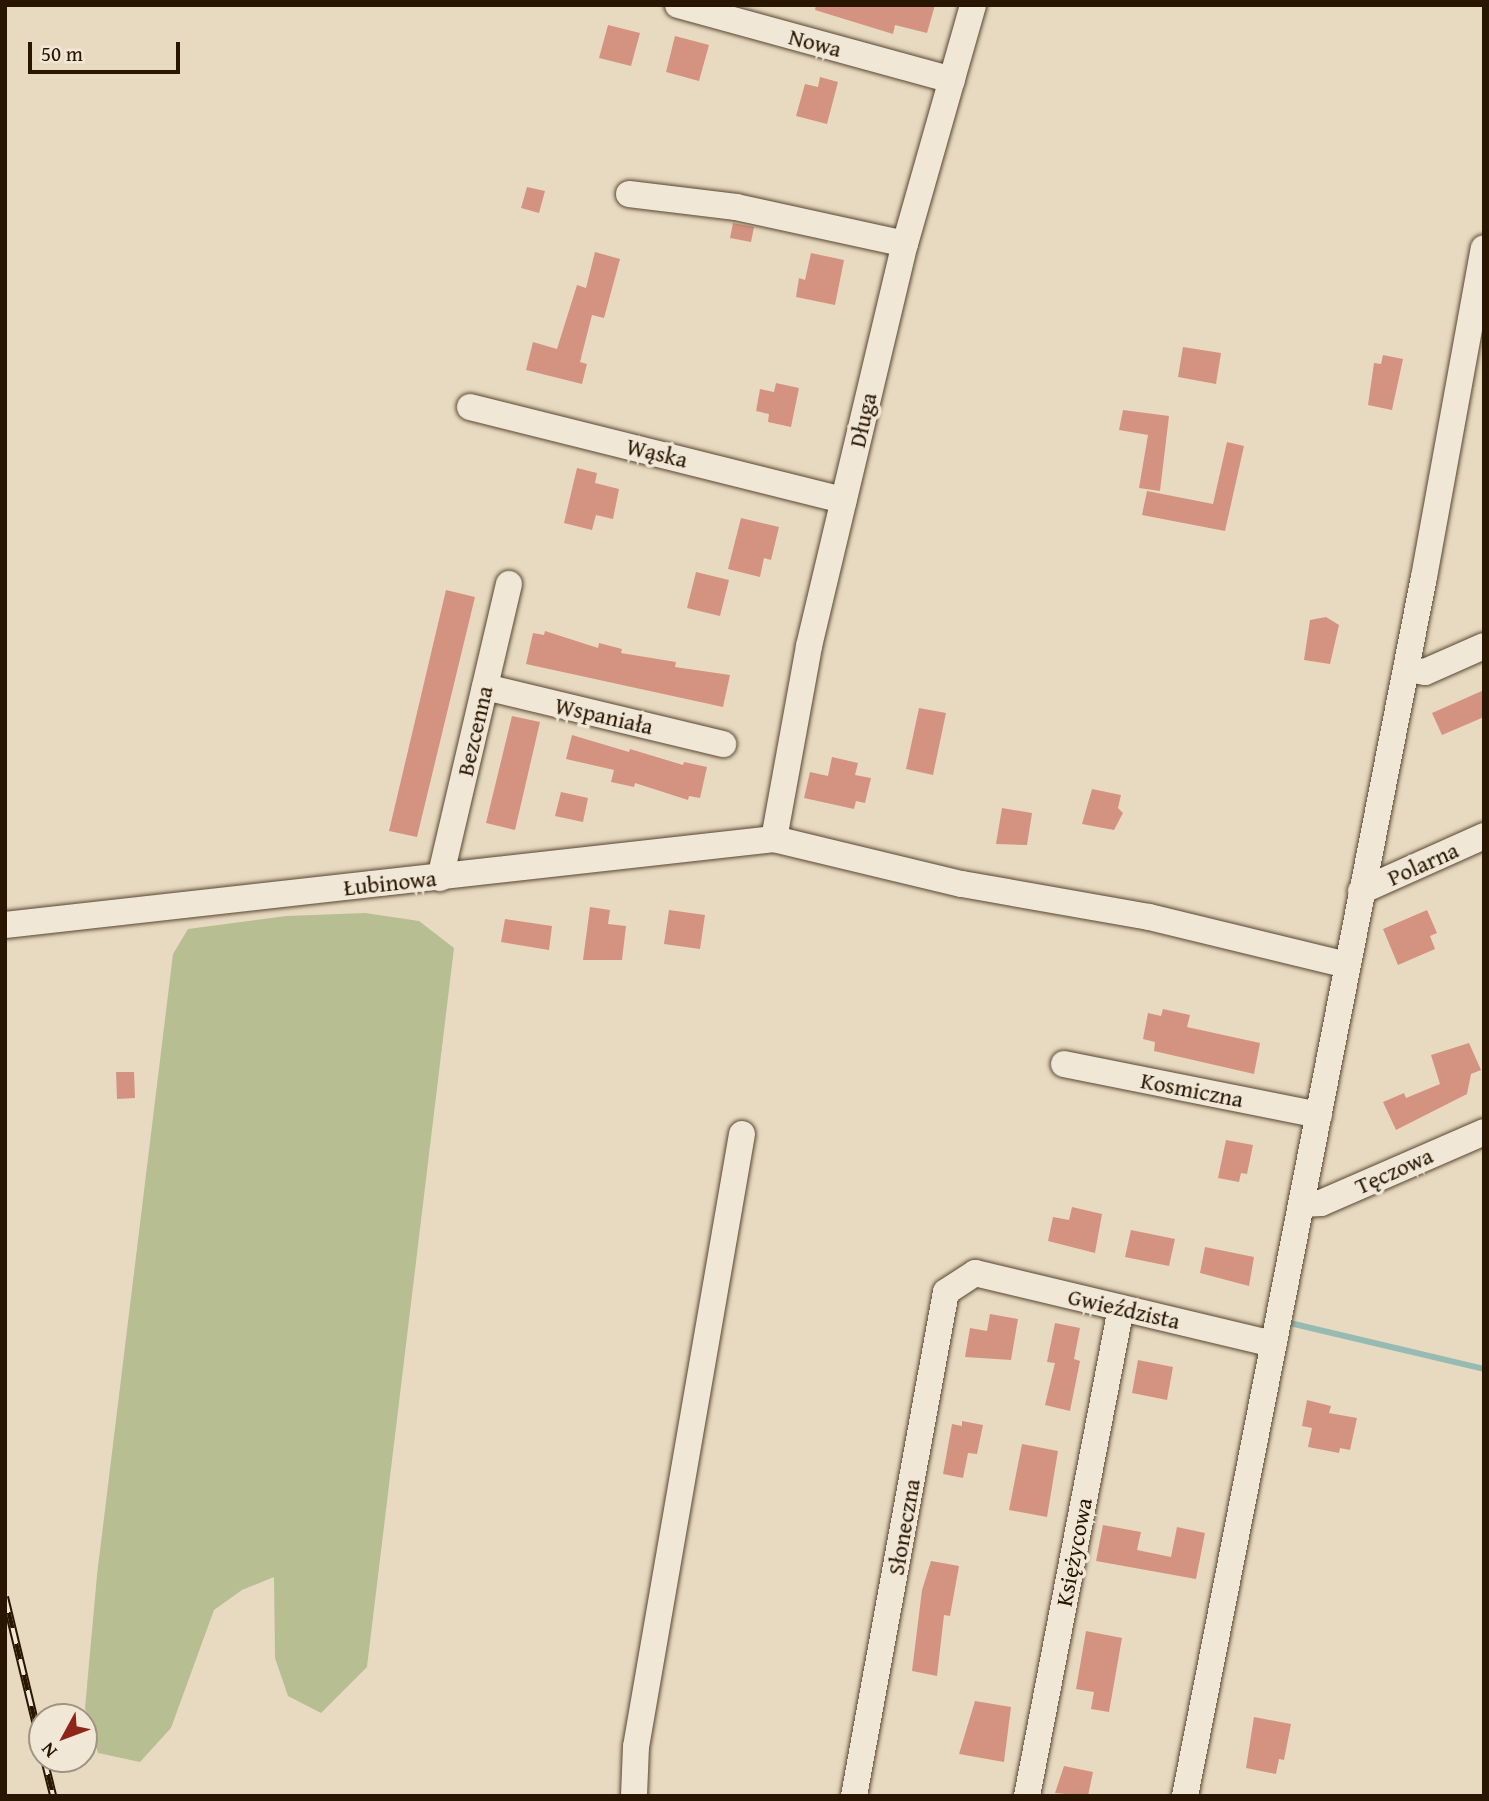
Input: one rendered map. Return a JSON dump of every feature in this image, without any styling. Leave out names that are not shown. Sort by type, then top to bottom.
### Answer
[{"type":"street","name":"Nowa","points":[[678,5],[952,80]]},
{"type":"street","name":"Długa","points":[[774,839],[809,646],[905,244],[974,5]]},
{"type":"street","points":[[629,194],[736,207],[905,244]]},
{"type":"street","points":[[1185,1796],[1320,1115],[1346,965],[1406,668],[1484,248]]},
{"type":"street","name":"Wąska","points":[[470,407],[844,500]]},
{"type":"street","name":"Bezcenna","points":[[440,878],[509,584]]},
{"type":"street","points":[[1406,668],[1425,672],[1484,646]]},
{"type":"street","name":"Wspaniała","points":[[485,687],[723,744]]},
{"type":"street","name":"Polarna","points":[[1362,891],[1484,836]]},
{"type":"street","points":[[774,839],[962,884],[1149,918],[1346,965]]},
{"type":"street","name":"Łubinowa","points":[[5,925],[774,839]]},
{"type":"street","name":"Kosmiczna","points":[[1064,1064],[1320,1115]]},
{"type":"street","name":"Tęczowa","points":[[1302,1204],[1321,1203],[1484,1132]]},
{"type":"street","points":[[634,1796],[636,1747],[742,1134]]},
{"type":"street","name":"Gwieździsta","points":[[975,1273],[1274,1344]]},
{"type":"street","name":"Słoneczna","points":[[854,1796],[946,1292],[975,1273]]},
{"type":"street","name":"Księżycowa","points":[[1027,1796],[1121,1309]]},
{"type":"green space","points":[[365,913],[419,921],[454,948],[367,1667],[321,1713],[288,1696],[275,1658],[274,1577],[242,1590],[214,1610],[171,1728],[140,1762],[98,1753],[98,1703],[85,1703],[97,1575],[173,954],[188,929],[286,916]]},
{"type":"building","points":[[816,5],[935,5],[927,33],[895,25],[893,34],[815,10]]},
{"type":"building","points":[[608,25],[640,33],[631,66],[599,58]]},
{"type":"building","points":[[675,36],[709,45],[699,81],[666,72]]},
{"type":"building","points":[[820,77],[838,82],[827,124],[796,116],[805,84],[818,87]]},
{"type":"building","points":[[527,187],[545,191],[539,213],[521,208]]},
{"type":"building","points":[[733,223],[754,227],[751,242],[730,238]]},
{"type":"building","points":[[595,252],[620,259],[604,318],[592,315],[580,362],[587,364],[582,384],[526,370],[533,342],[557,349],[577,285],[586,288]]},
{"type":"building","points":[[811,253],[844,260],[835,305],[796,297],[799,278],[805,280]]},
{"type":"building","points":[[1183,347],[1221,353],[1216,384],[1178,377]]},
{"type":"building","points":[[1383,355],[1403,359],[1392,410],[1368,405],[1374,363],[1381,364]]},
{"type":"building","points":[[776,383],[799,388],[791,427],[768,422],[769,414],[756,411],[760,389],[774,392]]},
{"type":"building","points":[[1123,410],[1169,416],[1160,491],[1139,488],[1148,435],[1119,430]]},
{"type":"building","points":[[1227,442],[1244,446],[1225,531],[1142,515],[1147,491],[1213,504]]},
{"type":"building","points":[[577,468],[597,473],[595,483],[619,489],[613,519],[596,515],[592,530],[564,523]]},
{"type":"building","points":[[741,518],[779,527],[771,560],[764,558],[760,577],[728,569]]},
{"type":"building","points":[[696,572],[729,580],[720,616],[687,608]]},
{"type":"building","points":[[446,590],[475,597],[417,837],[389,831]]},
{"type":"building","points":[[1326,617],[1339,625],[1330,664],[1304,660],[1310,620]]},
{"type":"building","points":[[545,631],[598,648],[599,643],[622,649],[621,653],[676,662],[675,667],[730,675],[723,707],[526,664],[533,633],[544,635]]},
{"type":"building","points":[[1484,690],[1484,717],[1442,735],[1432,713]]},
{"type":"building","points":[[919,708],[946,713],[933,775],[906,769]]},
{"type":"building","points":[[512,716],[540,722],[515,830],[486,823]]},
{"type":"building","points":[[572,735],[683,765],[684,762],[707,767],[700,798],[689,796],[688,800],[635,783],[634,787],[611,782],[614,770],[566,759]]},
{"type":"building","points":[[832,757],[858,763],[855,775],[871,778],[865,803],[856,801],[854,809],[804,798],[810,772],[828,776]]},
{"type":"building","points":[[1092,789],[1121,795],[1118,808],[1123,813],[1114,830],[1082,824]]},
{"type":"building","points":[[561,792],[588,798],[583,822],[555,816]]},
{"type":"building","points":[[1002,808],[1032,813],[1027,845],[996,844]]},
{"type":"building","points":[[590,907],[610,910],[608,924],[626,926],[622,960],[583,960]]},
{"type":"building","points":[[669,910],[705,915],[700,949],[664,944]]},
{"type":"building","points":[[1427,910],[1437,933],[1430,936],[1435,949],[1398,965],[1383,929]]},
{"type":"building","points":[[505,919],[552,926],[549,950],[501,942]]},
{"type":"building","points":[[1163,1009],[1190,1015],[1187,1027],[1260,1043],[1254,1074],[1154,1051],[1155,1042],[1143,1039],[1148,1013],[1161,1016]]},
{"type":"building","points":[[1469,1043],[1481,1070],[1471,1074],[1467,1094],[1396,1130],[1383,1102],[1404,1093],[1406,1098],[1440,1084],[1431,1055]]},
{"type":"building","points":[[116,1072],[134,1072],[135,1098],[117,1099]]},
{"type":"building","points":[[1226,1140],[1253,1145],[1247,1174],[1241,1173],[1239,1182],[1218,1178]]},
{"type":"building","points":[[1072,1207],[1102,1214],[1095,1253],[1048,1241],[1053,1217],[1069,1220]]},
{"type":"building","points":[[1131,1230],[1175,1239],[1169,1266],[1125,1257]]},
{"type":"building","points":[[1205,1247],[1254,1257],[1249,1286],[1200,1273]]},
{"type":"building","points":[[990,1314],[1018,1319],[1011,1360],[965,1357],[970,1328],[987,1331]]},
{"type":"building","points":[[1055,1323],[1080,1328],[1074,1359],[1080,1361],[1070,1411],[1045,1405],[1055,1363],[1047,1362]]},
{"type":"building","points":[[1138,1360],[1173,1367],[1167,1400],[1132,1393]]},
{"type":"building","points":[[1307,1400],[1331,1406],[1329,1413],[1357,1418],[1350,1450],[1340,1448],[1339,1453],[1308,1447],[1312,1428],[1302,1426]]},
{"type":"building","points":[[962,1421],[983,1425],[977,1454],[968,1453],[963,1478],[943,1474],[952,1424],[962,1426]]},
{"type":"building","points":[[1022,1444],[1058,1451],[1047,1517],[1009,1510]]},
{"type":"building","points":[[1103,1525],[1141,1532],[1137,1550],[1171,1557],[1177,1527],[1205,1533],[1196,1579],[1096,1561]]},
{"type":"building","points":[[931,1561],[959,1566],[950,1616],[944,1615],[937,1676],[912,1671],[922,1590]]},
{"type":"building","points":[[1086,1631],[1122,1638],[1109,1712],[1091,1709],[1094,1692],[1076,1689]]},
{"type":"building","points":[[975,1701],[1011,1707],[1004,1762],[959,1754]]},
{"type":"building","points":[[1254,1717],[1291,1724],[1284,1760],[1279,1759],[1276,1774],[1246,1768]]},
{"type":"building","points":[[1064,1766],[1093,1772],[1088,1796],[1055,1793]]},
{"type":"waterway","points":[[1294,1324],[1484,1369]]},
{"type":"railway","points":[[5,1597],[31,1703]]},
{"type":"railway","points":[[47,1773],[53,1796]]}]
